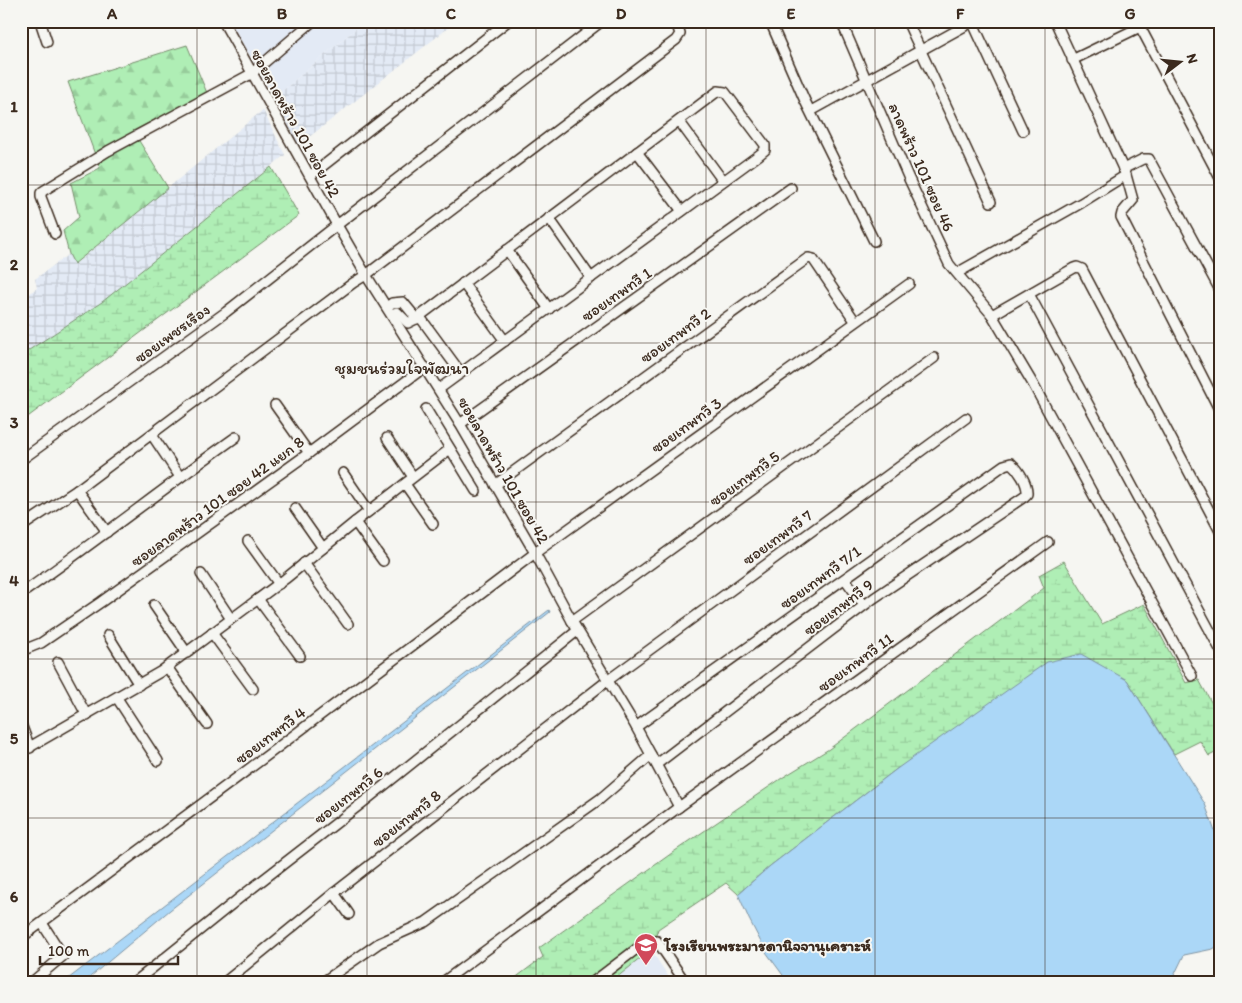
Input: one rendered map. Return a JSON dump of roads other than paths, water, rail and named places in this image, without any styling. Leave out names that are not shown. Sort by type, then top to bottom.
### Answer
[{"type":"street","points":[[40,21],[47,42]]},
{"type":"street","name":"ซอยลาดพร้าว 101 ซอย 42","points":[[223,21],[251,74],[366,275],[460,424],[535,553],[577,631],[636,727],[679,807]]},
{"type":"street","points":[[55,234],[40,193],[108,152],[251,74],[313,21]]},
{"type":"street","points":[[310,176],[508,21]]},
{"type":"street","name":"ซอยเพชรเรือง","points":[[21,460],[226,312],[602,21]]},
{"type":"street","points":[[21,527],[77,490],[152,435],[676,40],[680,34],[674,21]]},
{"type":"street","points":[[770,21],[874,241]]},
{"type":"street","name":"ลาดพร้าว 101 ซอย 46","points":[[841,21],[909,179],[950,264],[992,315],[1032,384],[1192,676]]},
{"type":"street","points":[[907,21],[991,202]]},
{"type":"street","points":[[1055,21],[1125,172],[1133,200],[1121,217],[1221,413]]},
{"type":"street","points":[[811,111],[972,22],[1023,132]]},
{"type":"street","points":[[1072,60],[1138,24],[1221,180]]},
{"type":"street","points":[[390,311],[397,312],[408,323],[418,318],[718,91],[725,92],[734,102],[766,148],[439,389]]},
{"type":"street","points":[[678,121],[723,181]]},
{"type":"street","points":[[636,152],[682,211]]},
{"type":"street","points":[[957,272],[1081,203],[1143,159],[1149,158],[1221,292]]},
{"type":"street","name":"ซอยเทพทวี 1","points":[[460,424],[790,188]]},
{"type":"street","points":[[549,218],[591,278]]},
{"type":"street","points":[[507,250],[549,309]]},
{"type":"street","name":"ซอยเทพทวี 2","points":[[495,485],[808,258],[812,259],[855,321]]},
{"type":"street","points":[[992,315],[1074,268],[1082,269],[1221,533]]},
{"type":"street","points":[[463,283],[505,341]]},
{"type":"street","name":"ซอยเทพทวี 3","points":[[535,553],[909,284]]},
{"type":"street","points":[[1029,294],[1221,651]]},
{"type":"street","points":[[418,318],[461,373]]},
{"type":"street","name":"ซอยเทพทวี 5","points":[[572,622],[934,358]]},
{"type":"street","name":"ซอยลาดพร้าว 101 ซอย 42 แยก 8","points":[[21,652],[41,643],[309,453],[425,367]]},
{"type":"street","points":[[275,405],[309,453]]},
{"type":"street","points":[[426,409],[476,492]]},
{"type":"street","name":"ซอยเทพทวี 7","points":[[607,681],[966,418]]},
{"type":"street","points":[[152,435],[180,477]]},
{"type":"street","points":[[21,594],[236,437]]},
{"type":"street","points":[[387,438],[413,477]]},
{"type":"street","points":[[21,752],[139,685],[187,653],[279,584],[355,522],[450,449]]},
{"type":"street","name":"ซอยเทพทวี 7/1","points":[[636,727],[1004,465],[1008,463],[1013,464],[1021,475]]},
{"type":"street","points":[[343,473],[369,511]]},
{"type":"street","name":"ซอยเทพทวี 9","points":[[657,764],[864,605],[1024,497],[1027,494],[1027,486],[1021,475]]},
{"type":"street","points":[[405,484],[433,524]]},
{"type":"street","points":[[77,490],[107,532]]},
{"type":"street","points":[[295,508],[323,548]]},
{"type":"street","points":[[355,522],[383,561]]},
{"type":"street","points":[[248,541],[279,584]]},
{"type":"street","name":"ซอยเทพทวี 11","points":[[443,982],[679,807],[1048,542]]},
{"type":"street","name":"ซอยเทพทวี 4","points":[[21,938],[535,553]]},
{"type":"street","points":[[304,563],[348,624]]},
{"type":"street","points":[[201,574],[232,619]]},
{"type":"street","points":[[845,579],[864,605]]},
{"type":"street","points":[[258,600],[300,656]]},
{"type":"street","points":[[154,605],[187,653]]},
{"type":"street","name":"ซอยเทพทวี 6","points":[[135,982],[577,631]]},
{"type":"street","points":[[212,633],[252,690]]},
{"type":"street","points":[[108,635],[139,685]]},
{"type":"street","points":[[58,662],[87,716]]},
{"type":"street","points":[[167,667],[207,724]]},
{"type":"street","name":"ซอยเทพทวี 8","points":[[225,982],[334,893],[607,681]]},
{"type":"street","points":[[117,698],[158,762]]},
{"type":"street","points":[[21,724],[30,748]]},
{"type":"street","points":[[323,982],[379,944],[426,922],[600,799],[651,754]]},
{"type":"street","points":[[334,893],[349,914]]},
{"type":"street","points":[[32,982],[63,956],[42,923]]},
{"type":"street","points":[[593,982],[652,941],[685,982]]},
{"type":"water","points":[[549,610],[550,612],[170,910],[84,982],[64,982]]},
{"type":"water","points":[[1081,654],[1127,680],[1205,804],[1221,848],[1221,944],[1213,949],[1184,955],[1171,982],[788,982],[766,952],[738,894],[770,866],[898,768],[1047,662]]},
{"type":"place","name":"โรงเรียนพระมารดานิจจานุเคราะห์","points":[[646,966]]},
{"type":"district","name":"ชุมชนร่วมใจพัฒนา","points":[[402,368]]}]
